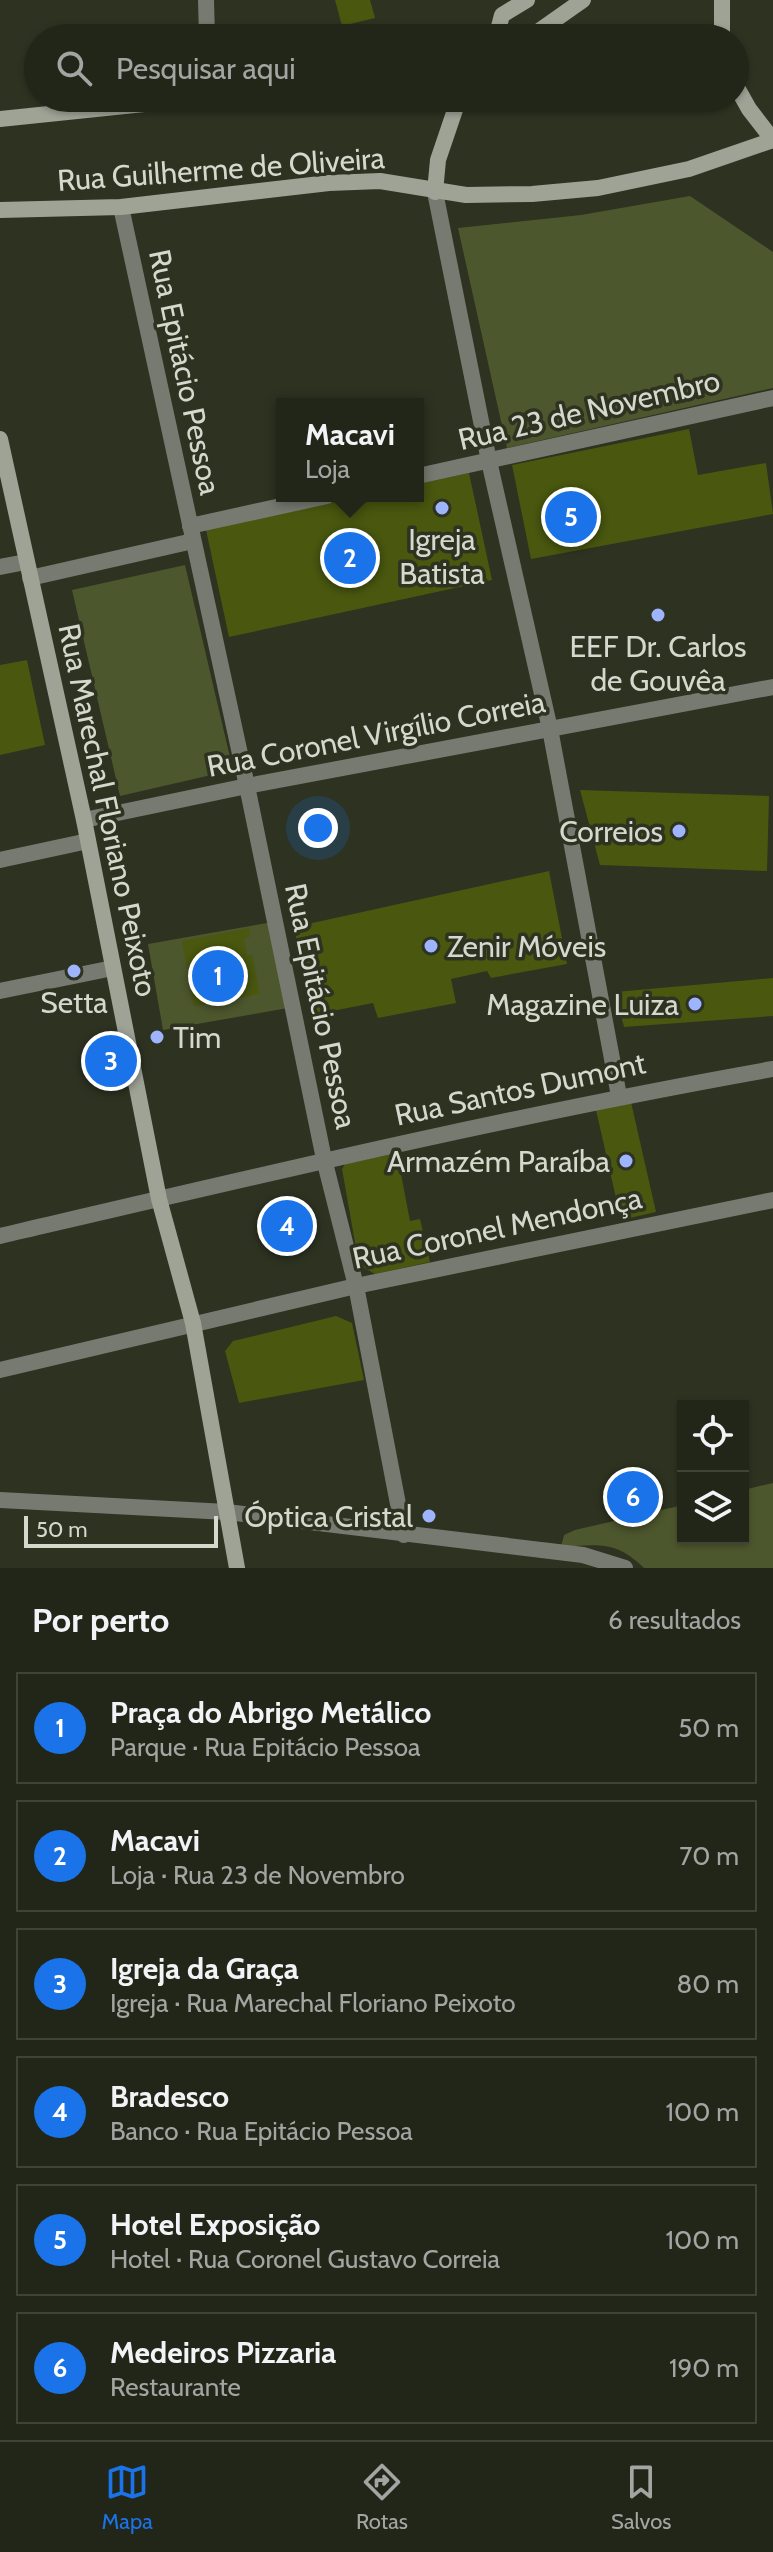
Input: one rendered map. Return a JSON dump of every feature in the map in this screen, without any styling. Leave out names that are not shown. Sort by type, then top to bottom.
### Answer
[{"type":"main road","points":[[500,24],[502,15],[527,0]]},
{"type":"main road","points":[[549,24],[583,0]]},
{"type":"main road","points":[[722,0],[722,24]]},
{"type":"main road","points":[[749,109],[773,140]]},
{"type":"main road","points":[[0,119],[67,112]]},
{"type":"main road","points":[[435,192],[438,160],[454,112]]},
{"type":"main road","name":"Rua Guilherme de Oliveira","points":[[0,210],[121,207],[329,183],[380,181],[466,195],[532,194],[598,188],[689,169],[773,140]]},
{"type":"main road","name":"Rua Marechal Floriano Peixoto","points":[[0,439],[84,820],[159,1199],[193,1323],[237,1568]]},
{"type":"street","points":[[206,0],[207,24]]},
{"type":"street","points":[[435,192],[489,461],[550,729],[619,1096]]},
{"type":"street","name":"Rua Epitácio Pessoa","points":[[121,207],[247,786],[324,1159],[356,1286],[404,1535]]},
{"type":"street","name":"Rua 23 de Novembro","points":[[424,475],[773,398]]},
{"type":"street","points":[[0,567],[28,570],[191,533],[305,502]]},
{"type":"street","name":"Rua Coronel Virgílio Correia","points":[[84,820],[247,786],[773,687]]},
{"type":"street","points":[[0,860],[88,841]]},
{"type":"street","points":[[0,991],[113,968]]},
{"type":"street","name":"Rua Santos Dumont","points":[[0,1236],[324,1159],[619,1096],[773,1069]]},
{"type":"street","name":"Rua Coronel Mendonça","points":[[0,1370],[356,1286],[773,1200]]},
{"type":"street","points":[[0,1500],[227,1512],[625,1568]]},
{"type":"green space","points":[[690,196],[773,252],[773,388],[507,448],[458,228],[581,215]]},
{"type":"green space","points":[[185,565],[233,770],[120,796],[72,590]]},
{"type":"green space","points":[[273,922],[288,1008],[163,1030],[148,944]]},
{"type":"green space","points":[[773,1483],[773,1568],[644,1568],[624,1553],[606,1546],[561,1547],[564,1535],[575,1530],[677,1506],[677,1544],[749,1544],[749,1489]]},
{"type":"building","points":[[335,0],[370,0],[375,18],[341,24]]},
{"type":"building","points":[[689,429],[698,475],[766,463],[773,514],[531,559],[512,465]]},
{"type":"building","points":[[469,473],[492,580],[229,637],[206,530],[334,502],[424,502],[424,483]]},
{"type":"building","points":[[27,660],[45,745],[0,755],[0,665]]},
{"type":"building","name":"Correios","points":[[580,790],[769,796],[767,871],[600,865]]},
{"type":"building","name":"Zenir Móveis","points":[[549,871],[567,964],[491,978],[487,971],[451,979],[456,1003],[378,1018],[373,1003],[312,1015],[294,927]]},
{"type":"building","points":[[249,928],[250,937],[244,938],[247,956],[252,954],[260,994],[194,1006],[182,941]]},
{"type":"building","name":"Magazine Luiza","points":[[773,978],[773,1016],[624,1027],[615,992]]},
{"type":"building","name":"Armazém Paraíba","points":[[631,1102],[656,1212],[621,1220],[596,1110]]},
{"type":"building","points":[[397,1153],[410,1221],[420,1219],[430,1262],[375,1274],[359,1265],[342,1169],[345,1164]]},
{"type":"building","points":[[336,1316],[352,1323],[364,1380],[239,1403],[225,1351],[233,1341]]},
{"type":"place","name":"Igreja Batista","points":[[442,508]]},
{"type":"place","name":"Hotel Exposição","points":[[571,517]]},
{"type":"place","name":"Macavi","points":[[350,558]]},
{"type":"place","name":"EEF Dr. Carlos de Gouvêa","points":[[658,615]]},
{"type":"place","name":"Correios","points":[[679,831]]},
{"type":"place","name":"Zenir Móveis","points":[[431,946]]},
{"type":"place","name":"Setta","points":[[74,971]]},
{"type":"place","name":"Praça do Abrigo Metálico","points":[[218,976]]},
{"type":"place","name":"Magazine Luiza","points":[[695,1004]]},
{"type":"place","name":"Tim","points":[[157,1037]]},
{"type":"place","name":"Igreja da Graça","points":[[111,1061]]},
{"type":"place","name":"Armazém Paraíba","points":[[626,1161]]},
{"type":"place","name":"Bradesco","points":[[287,1226]]},
{"type":"place","name":"Medeiros Pizzaria","points":[[633,1497]]},
{"type":"place","name":"Óptica Cristal","points":[[429,1516]]}]
